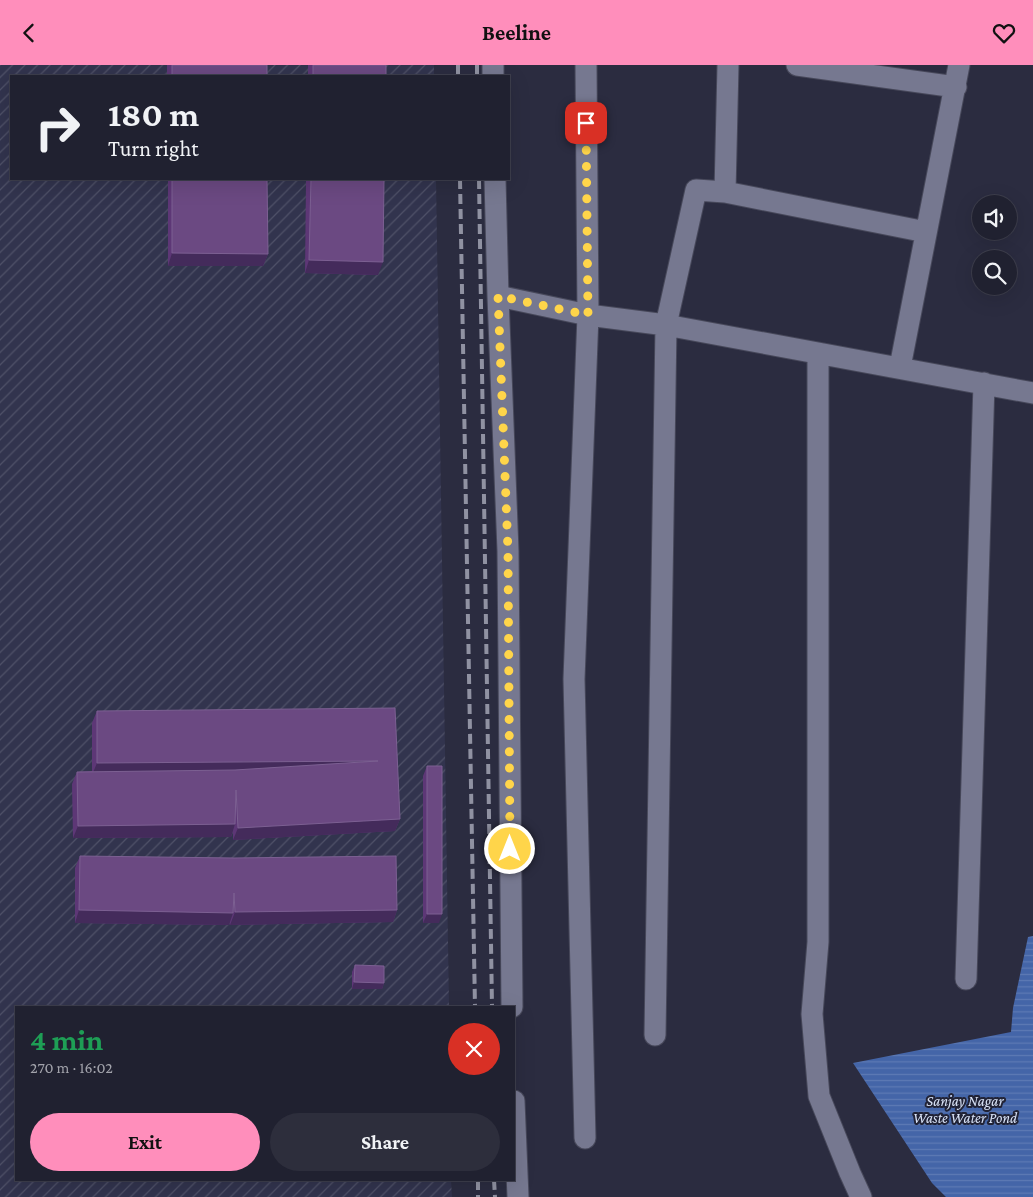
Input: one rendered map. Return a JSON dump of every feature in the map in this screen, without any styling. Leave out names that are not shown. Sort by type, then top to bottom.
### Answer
[{"type":"street","points":[[585,1138],[574,679],[588,315],[586,65]]},
{"type":"street","points":[[725,192],[728,65]]},
{"type":"street","points":[[797,65],[956,87]]},
{"type":"street","points":[[900,367],[960,65]]},
{"type":"street","points":[[495,180],[508,551],[512,1006]]},
{"type":"street","points":[[655,1035],[666,325],[696,190],[725,192],[926,232]]},
{"type":"street","points":[[498,296],[588,315],[666,325],[1033,393]]},
{"type":"street","points":[[818,353],[818,942],[812,1014],[819,1097],[850,1173],[862,1197]]},
{"type":"street","points":[[966,979],[984,383]]},
{"type":"street","points":[[515,1125],[518,1197]]},
{"type":"shaded area","points":[[0,65],[434,65],[434,75],[10,75],[10,180],[436,180],[449,1006],[15,1006],[15,1181],[451,1181],[452,1197],[0,1197]]},
{"type":"water","name":"Sanjay Nagar Waste Water Pond","points":[[1033,936],[1033,1197],[946,1197],[932,1183],[853,1063],[1011,1032],[1013,1008],[1028,937]]},
{"type":"building","points":[[172,65],[267,65],[267,75],[172,75]]},
{"type":"building","points":[[313,65],[386,65],[386,75],[313,75]]},
{"type":"building","points":[[172,180],[267,180],[268,254],[172,253]]},
{"type":"building","points":[[311,180],[384,180],[383,262],[309,260]]},
{"type":"building","points":[[395,708],[400,819],[238,828],[236,790],[235,824],[78,826],[77,772],[235,770],[378,761],[97,763],[97,711]]},
{"type":"building","points":[[427,766],[442,766],[442,914],[427,914]]},
{"type":"building","points":[[80,856],[234,858],[396,856],[397,910],[235,912],[234,893],[233,913],[79,910]]},
{"type":"building","points":[[355,965],[384,966],[384,983],[354,982]]},
{"type":"railway","points":[[458,65],[458,75]]},
{"type":"railway","points":[[477,65],[477,75]]},
{"type":"railway","points":[[460,180],[475,1006]]},
{"type":"railway","points":[[479,180],[492,1006]]},
{"type":"railway","points":[[478,1181],[478,1197]]},
{"type":"railway","points":[[494,1181],[495,1197]]},
{"type":"route","points":[[510,849],[508,551],[498,296],[588,315],[586,123]]}]
